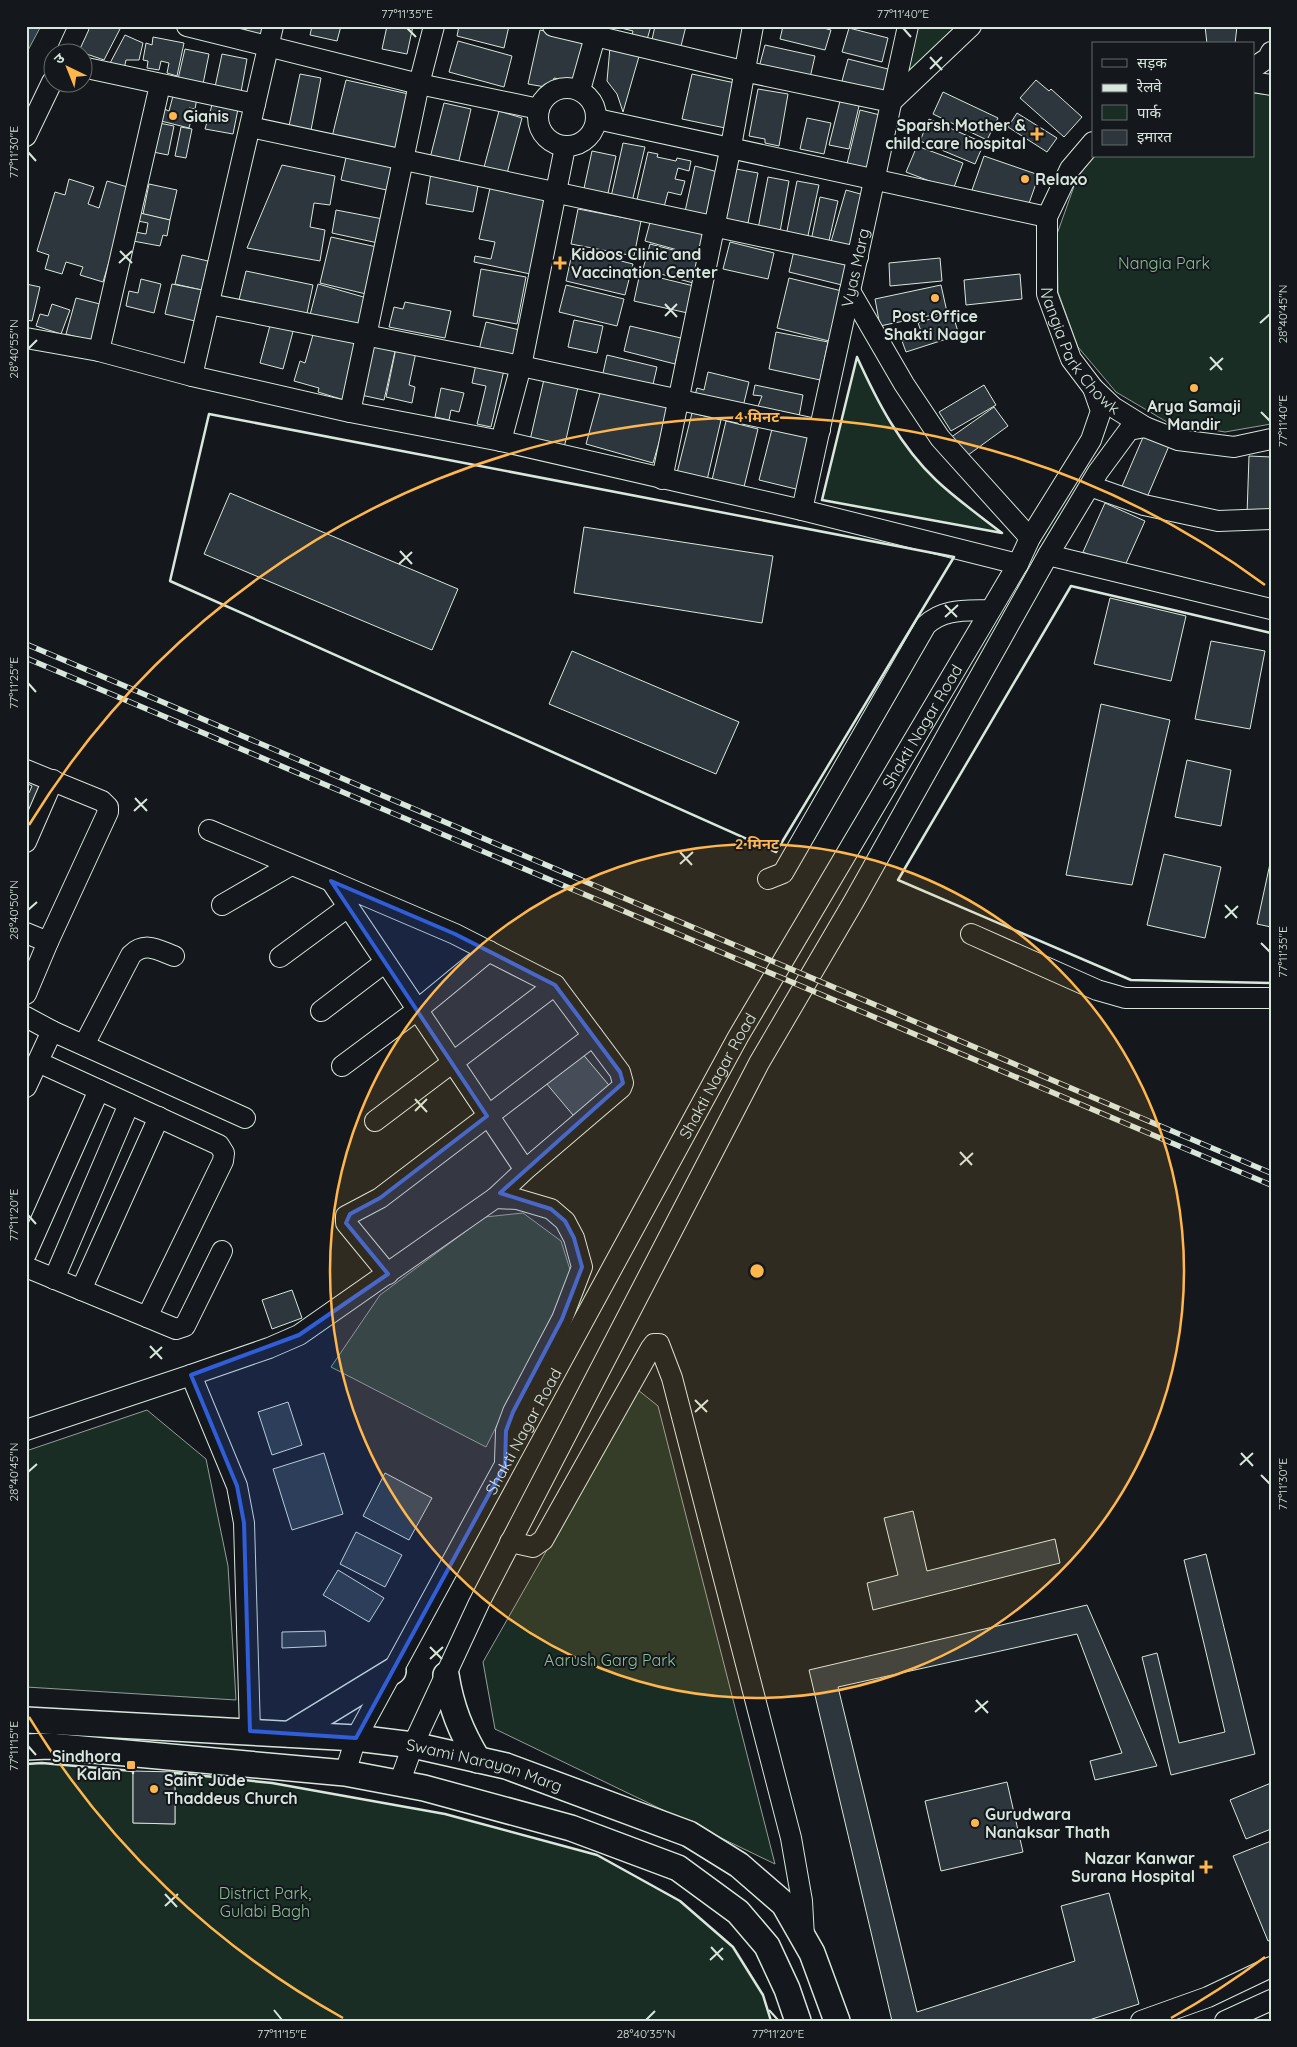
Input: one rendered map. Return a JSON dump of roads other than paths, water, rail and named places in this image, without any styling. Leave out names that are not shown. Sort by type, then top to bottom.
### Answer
[{"type":"main road","points":[[290,1734],[393,1671]]},
{"type":"main road","points":[[446,1675],[451,1705],[462,1734],[478,1760]]},
{"type":"main road","name":"Swami Narayan Marg","points":[[26,1720],[356,1738],[413,1745],[506,1766],[689,1834],[739,1864],[784,1904],[812,1953],[837,2021]]},
{"type":"main road","points":[[26,1747],[49,1746],[345,1773],[424,1788],[571,1828],[678,1868],[738,1912],[767,1946],[787,1989],[798,2021]]},
{"type":"street","points":[[71,42],[79,26]]},
{"type":"street","points":[[187,26],[270,36],[419,84],[539,109]]},
{"type":"street","points":[[350,412],[419,84],[434,26]]},
{"type":"street","points":[[553,26],[598,31],[743,71],[892,102],[971,26]]},
{"type":"street","points":[[662,479],[753,26]]},
{"type":"street","name":"Vyas Marg","points":[[802,510],[908,26]]},
{"type":"street","points":[[580,90],[598,31]]},
{"type":"street","points":[[192,376],[270,36]]},
{"type":"street","points":[[1254,67],[1268,58],[1271,52]]},
{"type":"street","points":[[92,69],[255,104]]},
{"type":"street","points":[[1254,82],[1271,85]]},
{"type":"street","points":[[99,351],[160,85]]},
{"type":"street","points":[[560,89],[580,90],[592,102],[597,118],[592,133],[580,144],[565,147],[555,144],[546,138],[540,129],[539,109],[551,93],[560,89]]},
{"type":"street","points":[[26,136],[47,92]]},
{"type":"street","points":[[597,118],[1047,217]]},
{"type":"street","points":[[250,128],[858,257]]},
{"type":"street","name":"Nangia Park Chowk","points":[[1092,143],[1070,169],[1047,217],[1047,294],[1071,359],[1093,388],[1113,407],[1145,427],[1178,440],[1234,447],[1271,439]]},
{"type":"street","points":[[501,441],[521,366],[565,147]]},
{"type":"street","points":[[850,291],[904,384],[940,438],[1030,538]]},
{"type":"street","points":[[209,304],[521,366],[820,430]]},
{"type":"street","points":[[26,338],[99,351],[192,376],[350,412],[501,441],[802,510],[1018,564]]},
{"type":"street","name":"Shakti Nagar Road","points":[[345,1773],[356,1738],[738,1037],[1018,564],[1030,538],[1091,440],[1101,411],[1093,388]]},
{"type":"street","name":"Shakti Nagar Road","points":[[399,1784],[413,1745],[478,1603],[759,1063],[854,901],[1048,555],[1090,486],[1129,430],[1145,427]]},
{"type":"street","points":[[1090,486],[1144,505],[1218,521],[1271,519]]},
{"type":"street","points":[[1048,555],[1271,609]]},
{"type":"street","points":[[768,879],[783,873],[926,625],[932,619],[948,612],[990,610]]},
{"type":"street","points":[[26,770],[102,801],[108,807],[108,812],[26,994]]},
{"type":"street","points":[[26,842],[53,780]]},
{"type":"street","points":[[26,1430],[269,1348],[299,1335],[496,1198],[525,1170],[621,1088],[623,1083],[620,1072],[555,986],[455,934],[209,830]]},
{"type":"street","points":[[222,906],[291,865]]},
{"type":"street","points":[[331,882],[451,1064],[525,1170]]},
{"type":"street","points":[[280,957],[348,907]]},
{"type":"street","points":[[26,933],[48,942]]},
{"type":"street","points":[[971,934],[1097,990],[1125,998],[1271,998]]},
{"type":"street","points":[[84,1045],[131,955],[138,948],[149,946],[174,956]]},
{"type":"street","points":[[342,1066],[416,1011],[489,951]]},
{"type":"street","points":[[321,1010],[384,963]]},
{"type":"street","points":[[375,1121],[555,986]]},
{"type":"street","points":[[26,1017],[52,1031],[245,1118]]},
{"type":"street","points":[[26,1087],[52,1031]]},
{"type":"street","points":[[388,1274],[346,1223],[346,1216],[380,1198],[593,1036]]},
{"type":"street","points":[[38,1062],[219,1145],[224,1153],[223,1161],[147,1317]]},
{"type":"street","points":[[26,1254],[99,1090]]},
{"type":"street","points":[[54,1279],[129,1104]]},
{"type":"street","points":[[81,1290],[159,1117]]},
{"type":"street","points":[[496,1198],[517,1199],[551,1209],[565,1221],[574,1238],[582,1267],[562,1319],[513,1412],[506,1431],[505,1464]]},
{"type":"street","points":[[26,1267],[176,1330],[185,1326],[222,1251]]},
{"type":"street","points":[[510,1542],[533,1547],[543,1540],[651,1348],[654,1344],[659,1344],[672,1378],[791,1838],[802,1901],[805,1940]]},
{"type":"street","points":[[191,1375],[237,1486],[244,1523],[250,1731]]},
{"type":"street","points":[[1142,2021],[1208,1997],[1271,1967]]},
{"type":"street","points":[[1208,1997],[1215,2021]]},
{"type":"street","points":[[1225,2021],[1271,2000]]},
{"type":"water","points":[[26,26],[41,26],[26,54]]},
{"type":"railway","points":[[26,644],[1271,1173]]},
{"type":"railway","points":[[26,658],[1271,1185]]},
{"type":"place","name":"Gianis","points":[[173,116]]},
{"type":"place","name":"Sparsh Mother & child care hospital","points":[[1037,134]]},
{"type":"place","name":"Relaxo","points":[[1025,179]]},
{"type":"place","name":"Kidoos Clinic and Vaccination Center","points":[[560,263]]},
{"type":"place","name":"Post Office Shakti Nagar","points":[[935,298]]},
{"type":"place","name":"Arya Samaji Mandir","points":[[1194,388]]},
{"type":"place","name":"Sindhora Kalan","points":[[131,1765]]},
{"type":"place","name":"Saint Jude Thaddeus Church","points":[[154,1789]]},
{"type":"place","name":"Gurudwara Nanaksar Thath","points":[[975,1823]]},
{"type":"place","name":"Nazar Kanwar Surana Hospital","points":[[1206,1867]]},
{"type":"park label","name":"Nangia Park","points":[[1164,263]]},
{"type":"park label","name":"Aarush Garg Park","points":[[610,1660]]},
{"type":"park label","name":"District Park, Gulabi Bagh","points":[[265,1902]]}]
